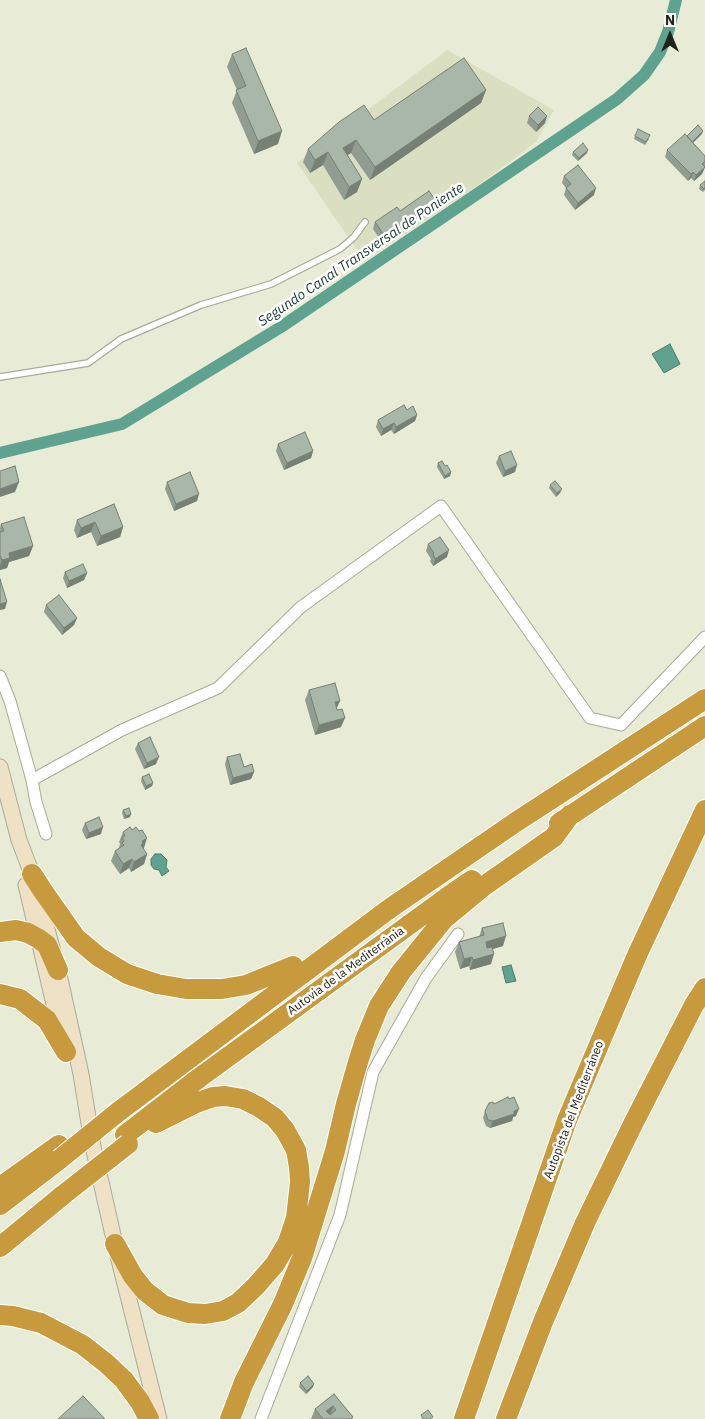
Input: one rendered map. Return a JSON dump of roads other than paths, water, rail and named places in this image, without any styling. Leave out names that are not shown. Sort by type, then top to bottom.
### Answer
[{"type":"highway","name":"Autovia de la Mediterrània","points":[[0,1205],[59,1152],[117,1107],[389,909],[516,822],[705,699]]},
{"type":"highway","name":"Autovia de la Mediterrània","points":[[0,1232],[63,1188],[126,1140],[199,1078],[450,895],[705,726]]},
{"type":"highway","name":"Autopista del Mediterráneo","points":[[464,1419],[568,1120],[638,953],[705,810]]},
{"type":"highway","points":[[230,1419],[244,1382],[283,1304],[302,1258],[336,1151],[346,1104],[363,1048],[380,1006],[401,972],[444,919],[484,886],[554,837],[570,815]]},
{"type":"highway","points":[[32,874],[76,938],[99,958],[127,974],[157,984],[186,990],[222,990],[246,985],[293,966]]},
{"type":"highway","points":[[117,1107],[293,966],[359,921],[389,909]]},
{"type":"highway","points":[[0,932],[16,930],[28,933],[39,939],[47,945],[58,970]]},
{"type":"highway","points":[[506,1419],[543,1322],[585,1223],[636,1118],[694,1005],[705,988]]},
{"type":"highway","points":[[0,994],[20,999],[47,1020],[66,1052]]},
{"type":"highway","points":[[116,1244],[133,1276],[145,1291],[163,1305],[188,1313],[205,1314],[223,1311],[238,1303],[275,1264],[288,1242],[296,1218],[300,1182],[300,1167],[296,1150],[285,1130],[274,1118],[259,1107],[243,1099],[225,1096],[196,1103],[126,1140]]},
{"type":"highway","points":[[0,1187],[59,1152]]},
{"type":"highway","points":[[0,1247],[63,1188]]},
{"type":"highway","points":[[0,1315],[13,1316],[41,1323],[83,1345],[124,1380],[140,1402],[148,1419]]},
{"type":"street","points":[[32,780],[122,730],[218,688],[301,606],[440,506],[590,718],[621,725],[705,637]]},
{"type":"street","points":[[0,676],[10,701],[46,834]]},
{"type":"street","points":[[0,767],[19,840],[32,874],[58,970],[81,1074],[92,1142]]},
{"type":"street","points":[[19,840],[21,866],[66,1052],[92,1142],[159,1419]]},
{"type":"street","points":[[261,1419],[340,1215],[373,1072],[426,978],[458,934]]},
{"type":"lane","points":[[0,377],[88,363],[121,339],[201,305],[271,284],[340,249],[354,238],[365,222]]},
{"type":"water","points":[[670,344],[680,364],[664,373],[652,354]]},
{"type":"water","points":[[155,854],[161,854],[167,860],[166,867],[169,871],[162,876],[159,870],[154,869],[151,865],[151,859]]},
{"type":"water","points":[[511,965],[516,981],[506,983],[502,967]]},
{"type":"waterway","name":"Segundo Canal Transversal de Poniente","points":[[0,453],[122,424],[281,327],[617,99],[644,75],[660,52],[668,32],[676,0]]}]
